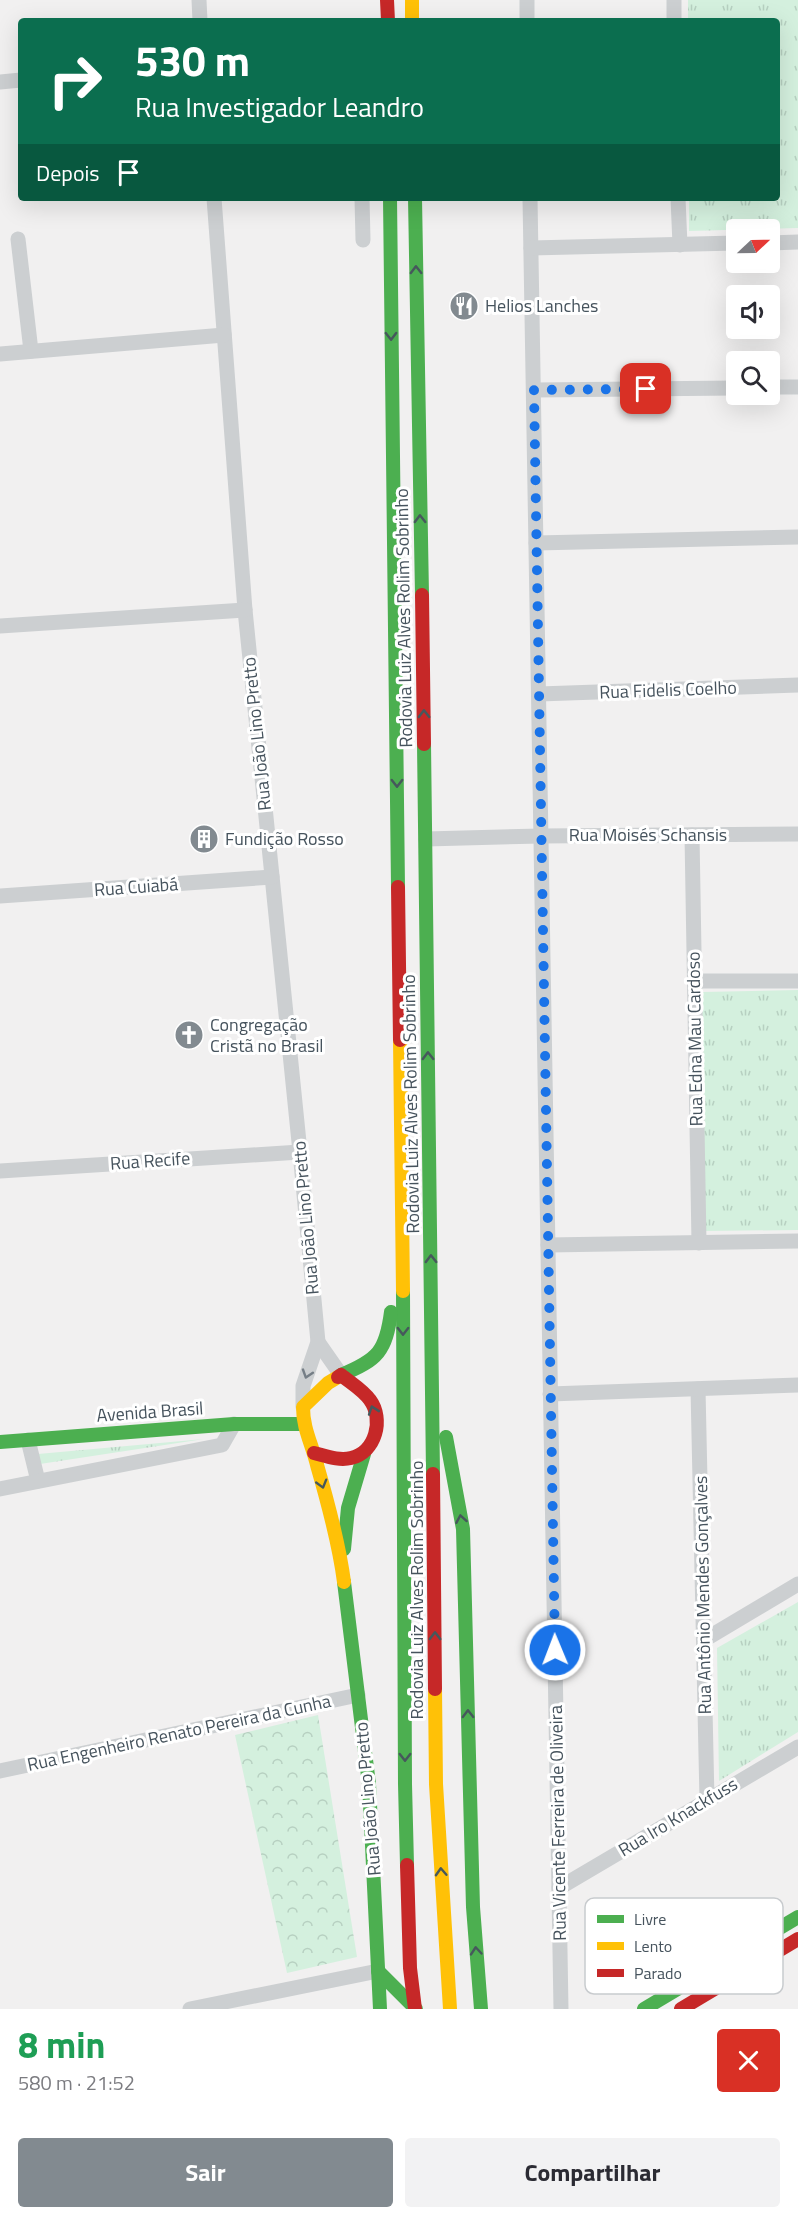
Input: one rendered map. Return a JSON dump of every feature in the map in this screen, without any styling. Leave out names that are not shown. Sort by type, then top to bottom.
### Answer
[{"type":"main road","points":[[387,0],[388,18]]},
{"type":"main road","points":[[412,0],[412,18]]},
{"type":"main road","name":"Rodovia Luiz Alves Rolim Sobrinho","points":[[390,201],[403,1252],[405,1784],[410,1968],[416,2009]]},
{"type":"main road","name":"Rodovia Luiz Alves Rolim Sobrinho","points":[[415,201],[426,839],[436,1784],[450,2009]]},
{"type":"main road","points":[[303,1407],[328,1383],[373,1361],[384,1348],[389,1334],[393,1293],[403,1252]]},
{"type":"main road","points":[[314,1453],[340,1459],[364,1454],[373,1442],[377,1428],[376,1412],[370,1401],[341,1375]]},
{"type":"main road","points":[[433,1402],[447,1440],[463,1529],[473,1907],[481,2009]]},
{"type":"main road","name":"Rua João Lino Pretto","points":[[303,1407],[303,1424],[314,1453],[329,1508],[343,1574],[370,1808],[378,1971]]},
{"type":"main road","name":"Avenida Brasil","points":[[0,1442],[234,1424],[303,1424]]},
{"type":"main road","name":"Rua João Lino Pretto","points":[[343,1574],[348,1508],[364,1454]]},
{"type":"main road","points":[[783,1926],[798,1917]]},
{"type":"main road","points":[[783,1948],[798,1939]]},
{"type":"main road","points":[[378,1971],[380,2009]]},
{"type":"main road","points":[[378,1971],[416,2009]]},
{"type":"main road","points":[[644,2009],[669,1994]]},
{"type":"main road","points":[[681,2009],[706,1994]]},
{"type":"street","points":[[199,0],[201,18]]},
{"type":"street","points":[[527,0],[527,18]]},
{"type":"street","points":[[674,0],[674,18]]},
{"type":"street","points":[[0,82],[18,80]]},
{"type":"street","name":"Rua João Lino Pretto","points":[[214,201],[245,610],[318,1342],[303,1386],[303,1407]]},
{"type":"street","points":[[362,201],[363,240]]},
{"type":"street","name":"Rua Vicente Ferreira de Oliveira","points":[[530,201],[561,2009]]},
{"type":"street","points":[[678,201],[680,245]]},
{"type":"street","points":[[18,239],[31,351]]},
{"type":"street","points":[[780,243],[798,242]]},
{"type":"street","points":[[531,248],[726,243]]},
{"type":"street","points":[[0,354],[224,335]]},
{"type":"street","points":[[780,387],[798,387]]},
{"type":"street","points":[[534,390],[726,388]]},
{"type":"street","points":[[536,543],[798,537]]},
{"type":"street","points":[[0,626],[245,610]]},
{"type":"street","name":"Rua Fidelis Coelho","points":[[539,694],[798,685]]},
{"type":"street","name":"Rua Moisés Schansis","points":[[426,839],[798,834]]},
{"type":"street","name":"Rua Edna Mau Cardoso","points":[[692,835],[699,1243]]},
{"type":"street","name":"Rua Cuiabá","points":[[0,896],[272,877]]},
{"type":"street","points":[[694,981],[798,981]]},
{"type":"street","name":"Rua Recife","points":[[0,1171],[300,1152]]},
{"type":"street","points":[[548,1245],[798,1241]]},
{"type":"street","name":"Rua João Lino Pretto","points":[[318,1342],[341,1375]]},
{"type":"street","points":[[550,1394],[798,1385]]},
{"type":"street","name":"Rua Antônio Mendes Gonçalves","points":[[698,1389],[707,1800]]},
{"type":"street","points":[[0,1489],[222,1444],[234,1424]]},
{"type":"street","points":[[28,1440],[38,1481]]},
{"type":"street","points":[[704,1640],[798,1584]]},
{"type":"street","name":"Rua Engenheiro Renato Pereira da Cunha","points":[[0,1771],[358,1695]]},
{"type":"street","name":"Rua Iro Knackfuss","points":[[559,1888],[798,1747]]},
{"type":"street","points":[[190,2009],[378,1971]]},
{"type":"green space","points":[[688,0],[798,0],[798,228],[780,228],[780,219],[726,219],[726,230],[689,231],[689,201],[780,201],[780,18],[688,18]]},
{"type":"green space","points":[[798,990],[798,1230],[705,1231],[702,992]]},
{"type":"green space","points":[[204,1439],[40,1464],[38,1454]]},
{"type":"green space","points":[[798,1602],[798,1732],[719,1781],[717,1648]]},
{"type":"green space","points":[[318,1715],[357,1957],[287,1973],[235,1735]]},
{"type":"traffic: fast","points":[[390,201],[398,887]]},
{"type":"traffic: fast","points":[[415,201],[422,595]]},
{"type":"traffic: fast","points":[[424,744],[433,1474]]},
{"type":"traffic: fast","points":[[403,1291],[407,1865]]},
{"type":"traffic: fast","points":[[341,1375],[364,1364],[378,1352],[386,1336],[391,1312]]},
{"type":"traffic: fast","points":[[0,1442],[234,1424],[303,1424]]},
{"type":"traffic: fast","points":[[446,1437],[463,1529],[473,1907],[481,2009]]},
{"type":"traffic: fast","points":[[344,1549],[348,1508],[364,1454]]},
{"type":"traffic: fast","points":[[344,1582],[369,1784],[380,2009]]},
{"type":"traffic: fast","points":[[783,1926],[798,1917]]},
{"type":"traffic: fast","points":[[378,1971],[416,2009]]},
{"type":"traffic: fast","points":[[644,2009],[669,1994]]},
{"type":"traffic: slow","points":[[412,0],[412,18]]},
{"type":"traffic: slow","points":[[400,1040],[403,1291]]},
{"type":"traffic: slow","points":[[338,1377],[328,1383],[303,1407],[303,1415],[333,1523],[344,1582]]},
{"type":"traffic: slow","points":[[435,1689],[436,1784],[450,2009]]},
{"type":"traffic: jam","points":[[387,0],[388,18]]},
{"type":"traffic: jam","points":[[422,595],[424,744]]},
{"type":"traffic: jam","points":[[398,887],[400,1040]]},
{"type":"traffic: jam","points":[[314,1453],[337,1459],[351,1458],[360,1455],[372,1442],[375,1434],[376,1416],[370,1400],[341,1375],[338,1377]]},
{"type":"traffic: jam","points":[[433,1474],[435,1689]]},
{"type":"traffic: jam","points":[[407,1865],[410,1968],[415,2009]]},
{"type":"traffic: jam","points":[[783,1948],[798,1939]]},
{"type":"traffic: jam","points":[[681,2009],[706,1994]]},
{"type":"place","name":"Helios Lanches","points":[[464,306]]},
{"type":"place","name":"Fundição Rosso","points":[[204,839]]},
{"type":"place","name":"Congregação Cristã no Brasil","points":[[189,1035]]},
{"type":"route","points":[[555,1650],[534,390],[646,389]]}]
